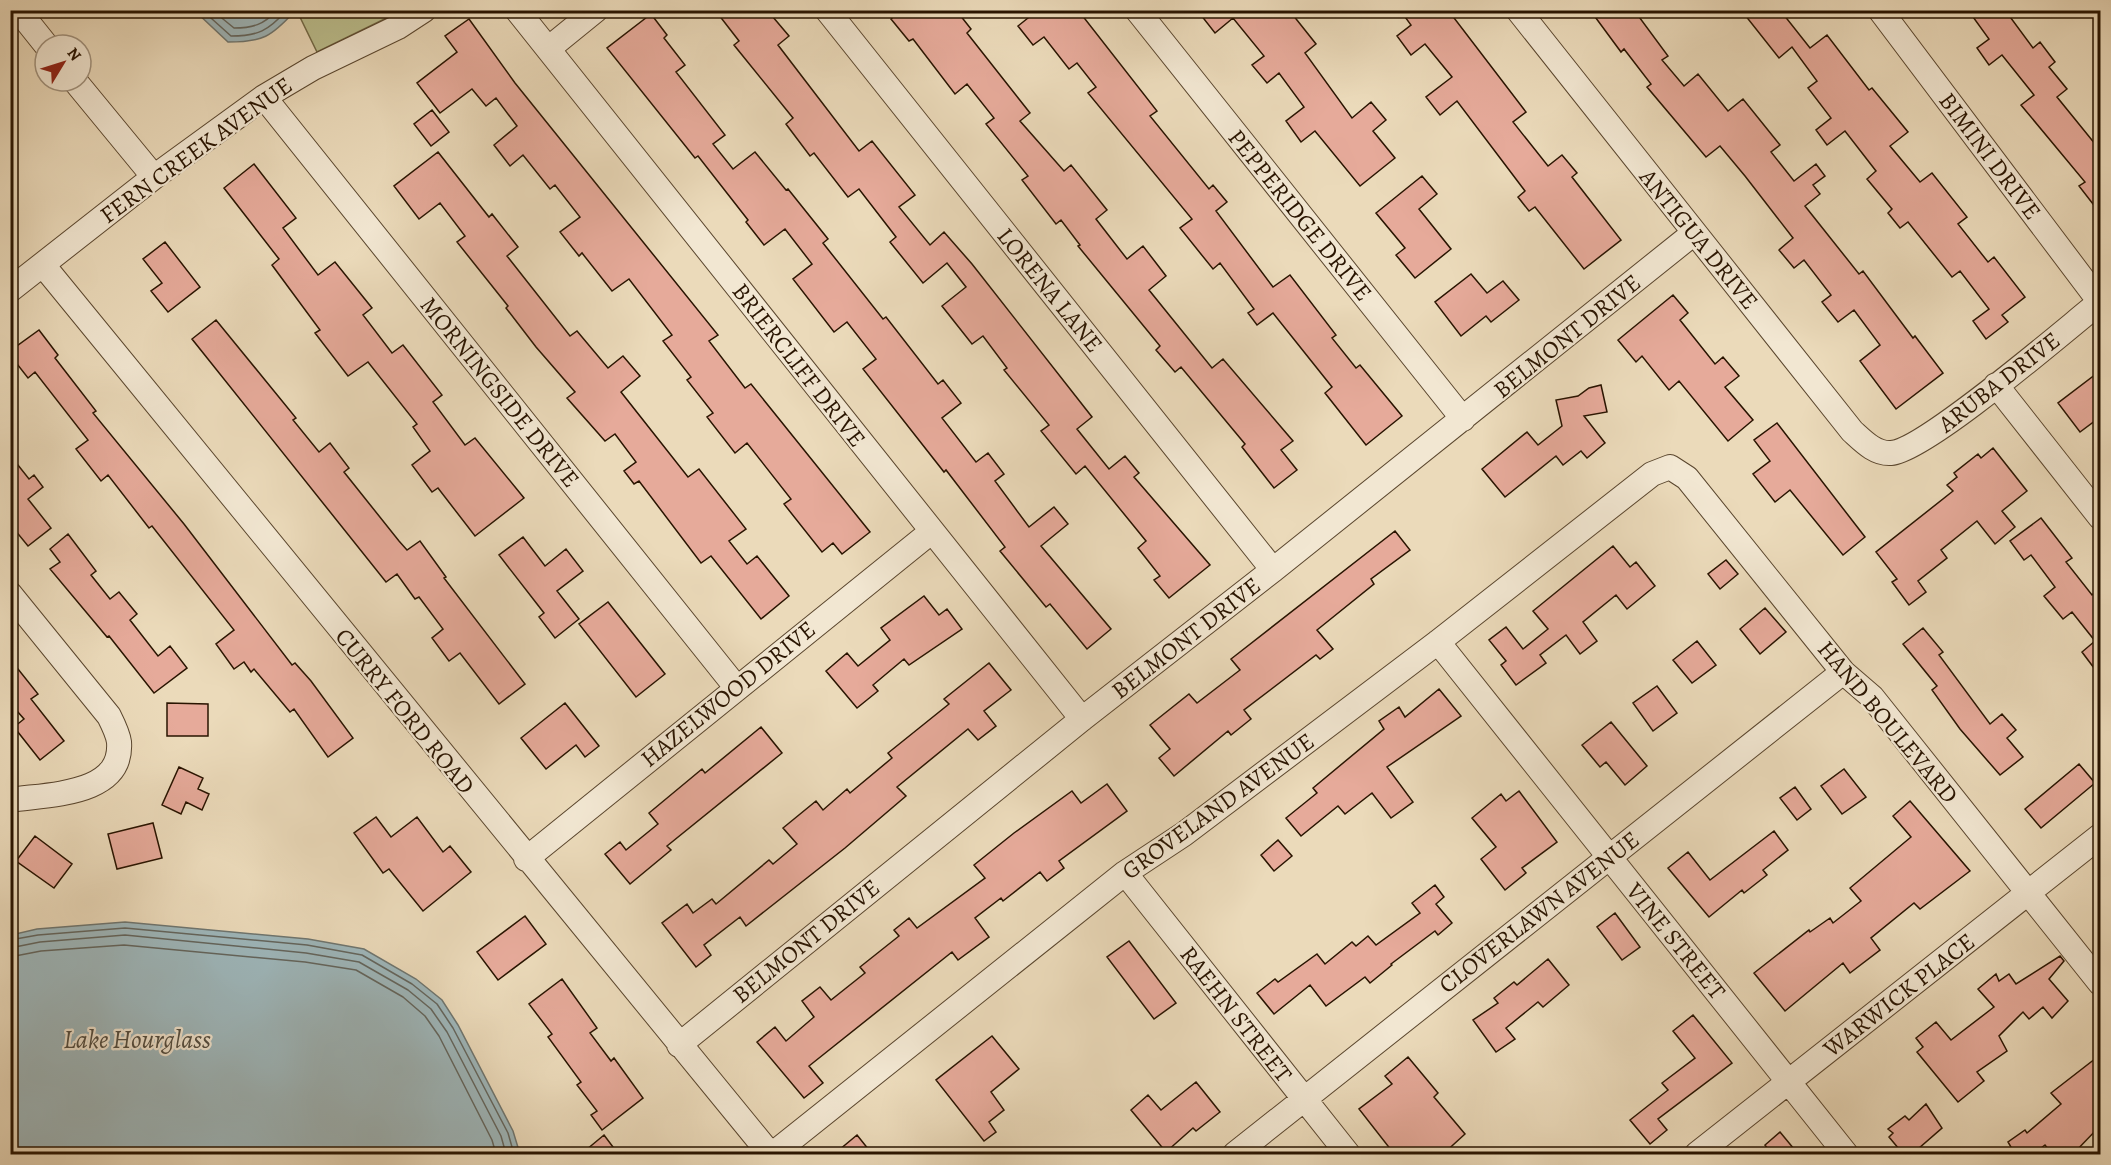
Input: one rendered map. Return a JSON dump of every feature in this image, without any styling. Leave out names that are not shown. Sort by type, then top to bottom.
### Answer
[{"type":"street","points":[[18,10],[36,33]]},
{"type":"street","name":"FERN CREEK AVENUE","points":[[10,290],[154,177],[264,97],[313,68],[404,24],[424,10]]},
{"type":"street","name":"BRIERCLIFF DRIVE","points":[[517,10],[1082,719]]},
{"type":"street","points":[[548,49],[596,10]]},
{"type":"street","name":"LORENA LANE","points":[[827,10],[1273,570]]},
{"type":"street","name":"PEPPERIDGE DRIVE","points":[[1137,10],[1463,419]]},
{"type":"street","name":"ANTIGUA DRIVE","points":[[1518,10],[1852,431],[1870,448],[1891,453]]},
{"type":"street","name":"BIMINI DRIVE","points":[[1880,10],[2100,302]]},
{"type":"street","points":[[85,93],[154,177]]},
{"type":"street","name":"MORNINGSIDE DRIVE","points":[[264,97],[736,687]]},
{"type":"street","name":"BELMONT DRIVE","points":[[679,1045],[1082,719],[1273,570],[1694,233]]},
{"type":"street","name":"CURRY FORD ROAD","points":[[43,265],[526,859],[771,1155]]},
{"type":"street","name":"ARUBA DRIVE","points":[[1891,453],[1929,436],[2100,302]]},
{"type":"street","points":[[1996,385],[2100,518]]},
{"type":"street","name":"GROVELAND AVENUE","points":[[771,1155],[1125,873],[1184,834],[1438,642],[1652,474],[1670,467]]},
{"type":"street","name":"HAND BOULEVARD","points":[[1670,467],[1687,478],[1843,672],[1872,698],[2100,983]]},
{"type":"street","name":"HAZELWOOD DRIVE","points":[[526,859],[736,687],[931,532]]},
{"type":"street","points":[[10,594],[109,716],[119,740],[118,759],[110,774],[91,786],[10,800]]},
{"type":"street","name":"VINE STREET","points":[[1438,642],[1846,1155]]},
{"type":"street","name":"CLOVERLAWN AVENUE","points":[[1235,1155],[1843,672]]},
{"type":"street","name":"WARWICK PLACE","points":[[1696,1155],[2100,836]]},
{"type":"street","name":"RAEHN STREET","points":[[1125,873],[1348,1155]]},
{"type":"green space","points":[[297,11],[401,11],[317,52]]},
{"type":"water","points":[[195,11],[295,11],[266,36],[250,41],[228,42]]},
{"type":"water","name":"Lake Hourglass","points":[[125,922],[308,939],[364,949],[416,979],[442,1000],[458,1025],[513,1131],[520,1154],[11,1154],[11,935],[37,929]]},
{"type":"building","points":[[715,10],[767,10],[789,36],[778,45],[859,151],[872,141],[915,195],[899,207],[930,245],[944,232],[972,264],[1092,417],[1077,429],[1109,469],[1125,456],[1139,473],[1134,477],[1210,565],[1169,598],[1154,580],[1160,576],[1138,548],[1146,541],[1085,466],[1076,474],[1041,431],[1049,425],[1004,370],[1007,368],[983,336],[972,344],[942,306],[966,287],[947,263],[923,283],[890,242],[896,237],[859,189],[848,197],[814,153],[810,156],[786,124],[793,118],[734,45],[739,41]]},
{"type":"building","points":[[901,10],[956,10],[971,29],[967,33],[1030,113],[1020,121],[1064,171],[1071,165],[1107,210],[1096,219],[1127,259],[1143,246],[1166,276],[1149,290],[1212,368],[1223,359],[1293,441],[1281,450],[1297,470],[1274,488],[1242,447],[1245,444],[1181,367],[1175,372],[1156,350],[1160,346],[1078,246],[1080,245],[1061,220],[1056,224],[1022,180],[1028,176],[986,124],[994,118],[967,84],[955,94],[913,39],[909,41],[891,19]]},
{"type":"building","points":[[1038,10],[1078,10],[1157,111],[1150,116],[1209,189],[1213,185],[1227,202],[1216,211],[1273,287],[1290,275],[1336,335],[1332,338],[1356,368],[1360,365],[1402,416],[1366,445],[1325,393],[1332,387],[1273,313],[1257,325],[1248,313],[1254,309],[1220,263],[1213,269],[1180,228],[1192,219],[1088,93],[1096,87],[1077,63],[1069,69],[1044,37],[1033,45],[1018,26]]},
{"type":"building","points":[[1197,10],[1289,10],[1316,44],[1305,53],[1352,118],[1371,102],[1386,120],[1373,131],[1395,158],[1360,186],[1315,131],[1301,142],[1286,121],[1304,107],[1279,73],[1267,83],[1252,65],[1264,56],[1233,18],[1215,33]]},
{"type":"building","points":[[1400,10],[1448,10],[1526,112],[1513,122],[1548,166],[1562,155],[1577,173],[1572,177],[1621,240],[1584,269],[1535,207],[1529,211],[1518,197],[1525,191],[1457,101],[1440,115],[1426,97],[1452,77],[1425,44],[1411,55],[1397,36],[1411,25]]},
{"type":"building","points":[[1590,10],[1634,10],[1668,56],[1662,60],[1684,86],[1698,74],[1728,111],[1743,99],[1780,145],[1771,152],[1794,181],[1816,164],[1825,176],[1813,185],[1820,194],[1805,206],[1859,274],[1863,271],[1913,338],[1915,336],[1943,373],[1896,409],[1860,361],[1880,345],[1854,310],[1838,322],[1822,302],[1831,295],[1804,260],[1794,268],[1779,250],[1793,238],[1745,176],[1720,146],[1706,157],[1647,87],[1651,84],[1624,49],[1621,52]]},
{"type":"building","points":[[1741,10],[1780,10],[1810,48],[1827,35],[1869,90],[1872,88],[1908,132],[1890,146],[1920,182],[1932,173],[1967,217],[1958,224],[1988,262],[1994,257],[2025,297],[2002,315],[2008,322],[1986,339],[1973,321],[1989,309],[1960,271],[1952,277],[1908,222],[1900,228],[1888,213],[1892,209],[1867,179],[1876,171],[1845,131],[1827,145],[1816,130],[1831,118],[1808,88],[1817,81],[1792,47],[1779,58]]},
{"type":"building","points":[[1968,10],[2005,10],[2033,48],[2040,42],[2055,62],[2049,67],[2067,89],[2057,97],[2100,150],[2100,213],[2079,186],[2085,182],[2021,105],[2034,95],[2002,55],[1989,65],[1977,48],[1989,39]]},
{"type":"building","points":[[651,14],[667,35],[664,38],[685,65],[676,72],[725,135],[713,144],[733,169],[755,152],[786,190],[788,189],[828,239],[823,243],[883,319],[886,317],[938,384],[943,380],[961,403],[942,418],[976,462],[988,453],[1004,474],[995,481],[1029,527],[1054,507],[1068,524],[1041,546],[1111,629],[1087,649],[1050,604],[1046,607],[1000,551],[1005,547],[946,470],[944,472],[863,369],[876,359],[847,322],[834,332],[793,279],[812,264],[785,229],[764,245],[746,222],[748,220],[698,156],[695,158],[607,48]]},
{"type":"building","points":[[469,19],[515,83],[718,335],[709,341],[745,388],[751,384],[870,532],[842,554],[833,543],[822,552],[784,504],[791,499],[747,443],[735,453],[707,417],[713,413],[687,380],[691,377],[663,341],[672,335],[629,279],[612,291],[582,253],[579,256],[560,232],[580,217],[555,185],[550,189],[523,155],[510,166],[494,145],[517,126],[496,98],[486,106],[472,89],[440,113],[417,83],[457,52],[445,36]]},
{"type":"building","points":[[432,110],[449,132],[431,146],[414,124]]},
{"type":"building","points":[[438,152],[489,217],[492,214],[518,247],[507,256],[570,336],[577,331],[608,368],[623,356],[640,376],[621,392],[688,477],[699,469],[746,529],[729,541],[747,564],[757,556],[789,596],[761,619],[711,556],[701,563],[639,481],[634,484],[624,471],[636,462],[615,434],[605,441],[567,398],[575,392],[536,347],[506,308],[508,306],[457,242],[465,236],[440,203],[419,219],[394,186]]},
{"type":"building","points":[[254,164],[296,218],[283,228],[318,275],[335,262],[372,308],[363,315],[392,353],[403,345],[442,395],[433,402],[465,445],[475,438],[524,498],[475,536],[438,488],[432,492],[412,465],[430,451],[413,427],[417,424],[368,362],[348,376],[315,333],[320,330],[272,265],[279,259],[224,188]]},
{"type":"building","points":[[1422,176],[1437,194],[1419,209],[1451,249],[1415,278],[1396,255],[1405,248],[1376,213]]},
{"type":"building","points":[[165,242],[200,287],[168,312],[151,291],[162,283],[143,259]]},
{"type":"building","points":[[1471,274],[1487,293],[1503,281],[1519,300],[1491,322],[1486,316],[1461,336],[1435,302]]},
{"type":"building","points":[[1673,295],[1688,313],[1680,320],[1715,364],[1723,357],[1739,376],[1725,387],[1753,420],[1728,441],[1679,381],[1669,390],[1642,356],[1636,362],[1618,340]]},
{"type":"building","points":[[216,320],[296,418],[293,420],[319,452],[330,443],[349,468],[344,472],[407,550],[420,541],[446,577],[444,578],[525,684],[499,704],[460,653],[449,661],[432,638],[443,629],[419,597],[415,599],[397,574],[386,582],[192,339]]},
{"type":"building","points":[[39,330],[58,355],[55,358],[96,411],[93,413],[184,524],[292,665],[295,663],[311,681],[353,738],[328,757],[294,709],[290,712],[254,669],[251,672],[244,662],[234,669],[216,644],[234,630],[152,526],[149,528],[108,475],[101,481],[76,449],[88,440],[35,372],[28,378],[10,355],[10,351]]},
{"type":"building","points":[[2100,371],[2100,417],[2080,432],[2058,403]]},
{"type":"building","points":[[1601,385],[1607,412],[1584,416],[1605,443],[1587,458],[1581,451],[1563,465],[1556,456],[1505,497],[1482,469],[1527,432],[1538,445],[1562,426],[1556,400],[1578,396],[1589,388]]},
{"type":"building","points":[[1777,423],[1865,537],[1843,555],[1790,490],[1775,502],[1753,474],[1770,461],[1754,440]]},
{"type":"building","points":[[1993,448],[2027,491],[2002,511],[2015,527],[1995,544],[1977,521],[1941,550],[1947,558],[1918,581],[1926,592],[1909,605],[1892,582],[1897,579],[1876,552],[1953,491],[1947,485],[1957,477],[1954,473],[1978,454],[1981,458]]},
{"type":"building","points":[[10,455],[29,479],[34,475],[43,487],[28,499],[51,528],[28,546],[10,524]]},
{"type":"building","points":[[2041,518],[2072,558],[2066,562],[2092,595],[2100,588],[2100,676],[2082,652],[2095,641],[2072,612],[2063,619],[2044,596],[2055,587],[2031,555],[2024,560],[2010,541]]},
{"type":"building","points":[[1395,531],[1410,550],[1371,579],[1374,584],[1317,630],[1333,649],[1320,659],[1316,655],[1244,710],[1251,719],[1231,735],[1228,731],[1174,776],[1159,758],[1170,749],[1150,725],[1189,694],[1197,703],[1240,670],[1231,659]]},
{"type":"building","points":[[68,534],[96,571],[91,575],[110,599],[119,592],[137,614],[130,620],[158,656],[170,646],[187,668],[154,693],[109,636],[107,637],[50,569],[60,562],[50,549]]},
{"type":"building","points":[[523,537],[545,566],[566,549],[583,571],[557,591],[579,619],[555,638],[539,617],[544,613],[499,555]]},
{"type":"building","points":[[1613,546],[1630,567],[1636,562],[1655,586],[1627,609],[1616,595],[1583,622],[1597,641],[1580,654],[1566,635],[1540,655],[1546,663],[1516,685],[1501,665],[1506,661],[1489,640],[1506,627],[1523,649],[1548,629],[1533,611]]},
{"type":"building","points":[[1726,560],[1738,574],[1720,589],[1708,574]]},
{"type":"building","points":[[924,596],[939,615],[947,609],[962,629],[909,665],[904,659],[873,685],[878,691],[857,708],[826,671],[847,653],[858,666],[890,640],[881,628]]},
{"type":"building","points":[[608,602],[665,674],[636,697],[579,624]]},
{"type":"building","points":[[1765,608],[1786,632],[1760,654],[1740,629]]},
{"type":"building","points":[[1923,628],[1943,652],[1939,655],[1990,724],[2002,714],[2016,730],[2007,738],[2023,757],[2000,775],[1960,729],[1932,690],[1937,686],[1903,644]]},
{"type":"building","points":[[1697,641],[1716,665],[1692,683],[1673,660]]},
{"type":"building","points":[[10,659],[38,694],[31,699],[64,741],[40,760],[14,727],[24,719],[10,703]]},
{"type":"building","points":[[989,663],[1011,690],[984,711],[996,726],[978,740],[968,729],[897,787],[906,796],[845,848],[746,926],[740,917],[704,945],[711,955],[696,967],[662,923],[687,904],[693,913],[712,899],[716,904],[769,860],[773,864],[797,844],[783,828],[816,801],[823,810],[847,789],[850,793],[892,758],[888,753],[949,704],[944,699]]},
{"type":"building","points":[[1657,686],[1677,713],[1653,731],[1633,703]]},
{"type":"building","points":[[1439,689],[1461,716],[1387,767],[1413,802],[1391,818],[1372,793],[1345,814],[1338,806],[1301,836],[1286,818],[1317,793],[1313,788],[1384,729],[1379,721],[1399,707],[1405,717]]},
{"type":"building","points":[[167,703],[208,704],[208,736],[167,736]]},
{"type":"building","points":[[565,703],[599,746],[585,757],[576,745],[546,769],[521,738]]},
{"type":"building","points":[[1611,722],[1647,766],[1625,785],[1606,762],[1600,767],[1582,745]]},
{"type":"building","points":[[761,727],[782,753],[667,846],[671,850],[630,884],[605,854],[620,842],[626,850],[658,824],[649,813],[702,769],[705,773]]},
{"type":"building","points":[[2079,764],[2095,783],[2041,828],[2025,809]]},
{"type":"building","points":[[179,767],[203,778],[198,789],[209,794],[202,810],[186,802],[181,814],[162,805]]},
{"type":"building","points":[[1844,769],[1866,797],[1842,814],[1821,786]]},
{"type":"building","points":[[1107,784],[1127,811],[1059,861],[1064,868],[1047,881],[1040,872],[1003,901],[1001,898],[975,918],[989,937],[958,960],[952,952],[809,1066],[823,1083],[804,1098],[757,1042],[775,1027],[786,1041],[814,1017],[802,1001],[820,987],[831,1000],[865,973],[860,967],[899,936],[894,930],[909,918],[917,928],[985,878],[974,865],[1014,833],[1072,791],[1081,803]]},
{"type":"building","points":[[1795,787],[1811,809],[1797,820],[1780,798]]},
{"type":"building","points":[[1519,791],[1557,842],[1522,868],[1526,873],[1505,890],[1481,859],[1496,847],[1472,818],[1501,794],[1506,801]]},
{"type":"building","points":[[1910,801],[1970,871],[1920,909],[1914,903],[1871,938],[1880,950],[1850,973],[1843,963],[1785,1011],[1754,973],[1809,930],[1810,932],[1830,918],[1833,923],[1861,901],[1850,888],[1911,837],[1893,816]]},
{"type":"building","points":[[376,817],[391,837],[417,817],[443,852],[450,846],[471,872],[423,911],[389,869],[383,873],[354,833]]},
{"type":"building","points":[[153,823],[162,858],[117,869],[108,834]]},
{"type":"building","points":[[1774,831],[1788,850],[1763,870],[1767,875],[1744,893],[1742,890],[1709,917],[1668,868],[1688,852],[1710,880]]},
{"type":"building","points":[[35,836],[72,864],[54,888],[16,861]]},
{"type":"building","points":[[1278,840],[1292,856],[1274,871],[1261,855]]},
{"type":"building","points":[[1435,885],[1444,897],[1436,904],[1452,923],[1438,935],[1435,931],[1370,983],[1365,977],[1326,1006],[1310,985],[1274,1014],[1257,993],[1275,979],[1278,982],[1317,954],[1325,964],[1352,942],[1356,946],[1368,936],[1376,945],[1420,913],[1412,903]]},
{"type":"building","points":[[1615,913],[1640,947],[1622,960],[1597,927]]},
{"type":"building","points":[[525,916],[546,944],[498,980],[477,952]]},
{"type":"building","points":[[1129,941],[1176,1003],[1154,1019],[1107,957]]},
{"type":"building","points":[[2060,956],[2064,961],[2049,979],[2068,1001],[2052,1018],[2043,1007],[2029,1019],[2023,1012],[1999,1036],[2007,1051],[1977,1072],[1984,1081],[1958,1102],[1917,1052],[1923,1047],[1916,1038],[1936,1022],[1951,1040],[1994,1007],[1978,989],[1996,974],[1999,981],[2009,974],[2016,984]]},
{"type":"building","points":[[1548,959],[1569,985],[1543,1007],[1538,1002],[1506,1028],[1515,1039],[1496,1052],[1473,1020],[1498,1003],[1494,998],[1514,982],[1517,985]]},
{"type":"building","points":[[562,979],[597,1028],[590,1033],[611,1061],[614,1058],[643,1098],[602,1130],[591,1115],[597,1111],[577,1085],[581,1082],[548,1037],[552,1034],[529,1004]]},
{"type":"building","points":[[1693,1015],[1732,1063],[1658,1119],[1667,1130],[1650,1144],[1630,1120],[1668,1090],[1662,1083],[1695,1058],[1673,1031]]},
{"type":"building","points":[[992,1036],[1019,1069],[991,1092],[1004,1110],[989,1122],[996,1132],[984,1141],[936,1080]]},
{"type":"building","points":[[2100,1055],[2100,1126],[2072,1155],[2053,1155],[2045,1145],[2032,1155],[2008,1155],[2011,1147],[2008,1142],[2025,1130],[2027,1133],[2061,1104],[2051,1093]]},
{"type":"building","points":[[1408,1057],[1438,1093],[1434,1097],[1465,1134],[1442,1155],[1395,1155],[1359,1109],[1392,1084],[1385,1076]]},
{"type":"building","points":[[1196,1082],[1220,1112],[1196,1131],[1193,1128],[1166,1152],[1131,1110],[1148,1095],[1161,1110]]},
{"type":"building","points":[[1926,1104],[1942,1128],[1911,1155],[1904,1155],[1889,1137],[1893,1133],[1888,1129],[1905,1116],[1909,1120]]},
{"type":"building","points":[[1780,1132],[1799,1155],[1772,1155],[1765,1145]]},
{"type":"building","points":[[604,1135],[619,1155],[580,1155]]},
{"type":"building","points":[[857,1135],[873,1155],[833,1155]]}]
